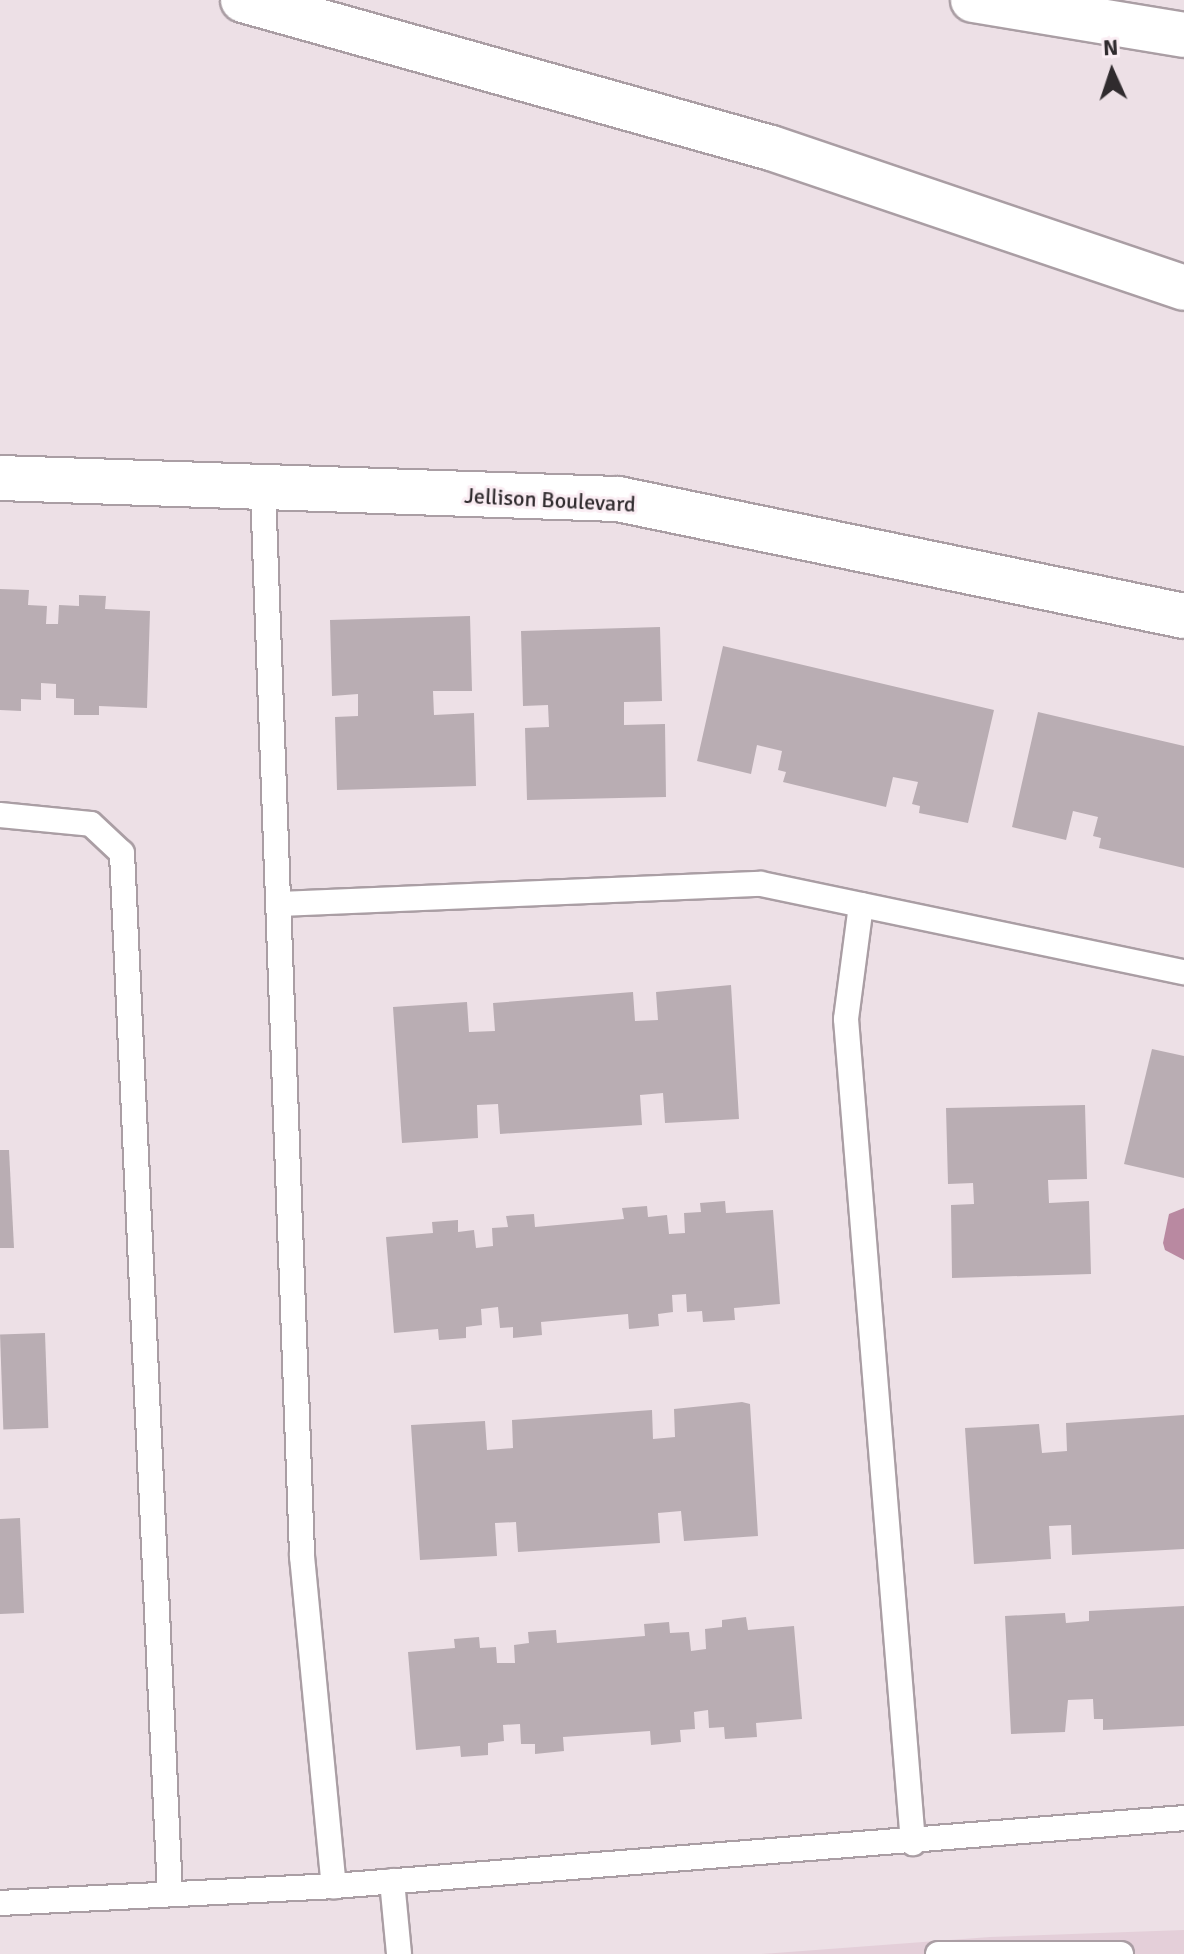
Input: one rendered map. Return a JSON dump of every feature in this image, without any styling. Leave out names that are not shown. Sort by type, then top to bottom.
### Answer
[{"type":"main road","points":[[243,0],[771,148],[1184,288]]},
{"type":"main road","points":[[973,0],[1184,35]]},
{"type":"main road","name":"Jellison Boulevard","points":[[0,478],[263,490],[618,499],[1184,616]]},
{"type":"lane","points":[[263,490],[302,1556],[334,1886]]},
{"type":"lane","points":[[0,815],[91,824],[122,853],[170,1894]]},
{"type":"lane","points":[[280,904],[761,884],[1184,972]]},
{"type":"lane","points":[[861,905],[846,1019],[913,1843]]},
{"type":"lane","points":[[0,1903],[334,1886],[913,1843],[1184,1818]]},
{"type":"lane","points":[[392,1881],[399,1954]]},
{"type":"lane","points":[[938,1954],[1121,1954]]},
{"type":"shaded area","points":[[1184,1208],[1184,1260],[1165,1250],[1163,1243],[1169,1214]]},
{"type":"shaded area","points":[[1184,1930],[1184,1954],[761,1954],[990,1937]]},
{"type":"building","points":[[0,589],[29,590],[28,605],[47,606],[46,624],[58,624],[59,605],[79,606],[79,595],[106,596],[105,609],[150,611],[147,708],[99,706],[99,715],[74,715],[74,699],[56,698],[56,684],[41,683],[41,700],[21,699],[21,711],[0,710]]},
{"type":"building","points":[[470,616],[472,691],[433,691],[434,715],[474,713],[476,786],[337,790],[335,717],[358,716],[358,694],[332,696],[330,620]]},
{"type":"building","points":[[660,627],[662,701],[624,702],[624,725],[665,724],[666,797],[527,800],[525,728],[549,727],[548,705],[523,706],[521,631]]},
{"type":"building","points":[[723,646],[994,710],[968,823],[919,813],[920,806],[912,804],[918,782],[893,777],[886,807],[783,782],[786,772],[778,770],[782,751],[757,745],[751,774],[697,761]]},
{"type":"building","points":[[1038,712],[1184,746],[1184,868],[1099,848],[1101,838],[1093,836],[1098,817],[1073,811],[1066,840],[1012,827]]},
{"type":"building","points":[[731,985],[739,1119],[665,1123],[663,1093],[640,1095],[642,1125],[500,1134],[498,1104],[477,1105],[478,1138],[402,1143],[393,1007],[467,1002],[469,1032],[495,1031],[493,1003],[633,992],[635,1021],[658,1020],[656,992]]},
{"type":"building","points":[[1152,1049],[1184,1056],[1184,1178],[1124,1164]]},
{"type":"building","points":[[1085,1105],[1087,1179],[1048,1180],[1049,1203],[1089,1201],[1091,1274],[952,1278],[951,1205],[974,1204],[973,1183],[948,1184],[946,1108]]},
{"type":"building","points":[[0,1150],[9,1150],[14,1248],[0,1248]]},
{"type":"building","points":[[725,1201],[726,1213],[773,1210],[780,1304],[734,1308],[735,1320],[703,1322],[702,1311],[687,1312],[686,1294],[672,1295],[673,1312],[658,1314],[659,1326],[629,1329],[628,1314],[541,1322],[542,1335],[513,1338],[513,1327],[500,1328],[498,1307],[481,1309],[482,1325],[466,1327],[466,1338],[439,1340],[438,1329],[394,1333],[386,1237],[433,1233],[432,1222],[458,1220],[458,1232],[474,1230],[476,1248],[493,1246],[492,1228],[508,1227],[506,1216],[534,1214],[535,1227],[624,1219],[622,1208],[647,1206],[648,1217],[667,1215],[669,1234],[685,1233],[684,1213],[701,1212],[700,1203]]},
{"type":"building","points":[[45,1333],[48,1428],[3,1430],[0,1335]]},
{"type":"building","points":[[742,1402],[750,1404],[758,1536],[684,1541],[681,1511],[658,1513],[660,1543],[518,1552],[516,1522],[495,1523],[497,1556],[420,1560],[411,1425],[485,1421],[487,1450],[513,1448],[512,1420],[652,1410],[653,1439],[675,1437],[674,1409]]},
{"type":"building","points":[[1184,1415],[1184,1549],[1072,1555],[1071,1525],[1049,1526],[1051,1559],[974,1564],[965,1428],[1039,1424],[1042,1453],[1067,1451],[1066,1423]]},
{"type":"building","points":[[20,1518],[24,1613],[0,1614],[0,1519]]},
{"type":"building","points":[[1184,1606],[1184,1726],[1103,1730],[1103,1719],[1094,1719],[1093,1699],[1068,1700],[1065,1732],[1011,1734],[1005,1616],[1065,1613],[1066,1623],[1089,1621],[1089,1611]]},
{"type":"building","points":[[746,1617],[748,1630],[794,1626],[802,1719],[756,1723],[757,1737],[725,1739],[724,1727],[709,1728],[708,1710],[694,1712],[695,1729],[680,1730],[681,1742],[651,1745],[650,1731],[563,1737],[564,1751],[535,1754],[535,1744],[521,1744],[520,1724],[503,1725],[504,1741],[488,1743],[488,1755],[461,1757],[460,1746],[416,1750],[408,1652],[455,1648],[454,1639],[479,1637],[480,1648],[496,1647],[497,1663],[515,1663],[514,1645],[529,1643],[528,1632],[556,1630],[557,1643],[645,1636],[644,1624],[669,1622],[670,1633],[689,1632],[691,1651],[706,1649],[705,1629],[722,1627],[722,1620]]}]
